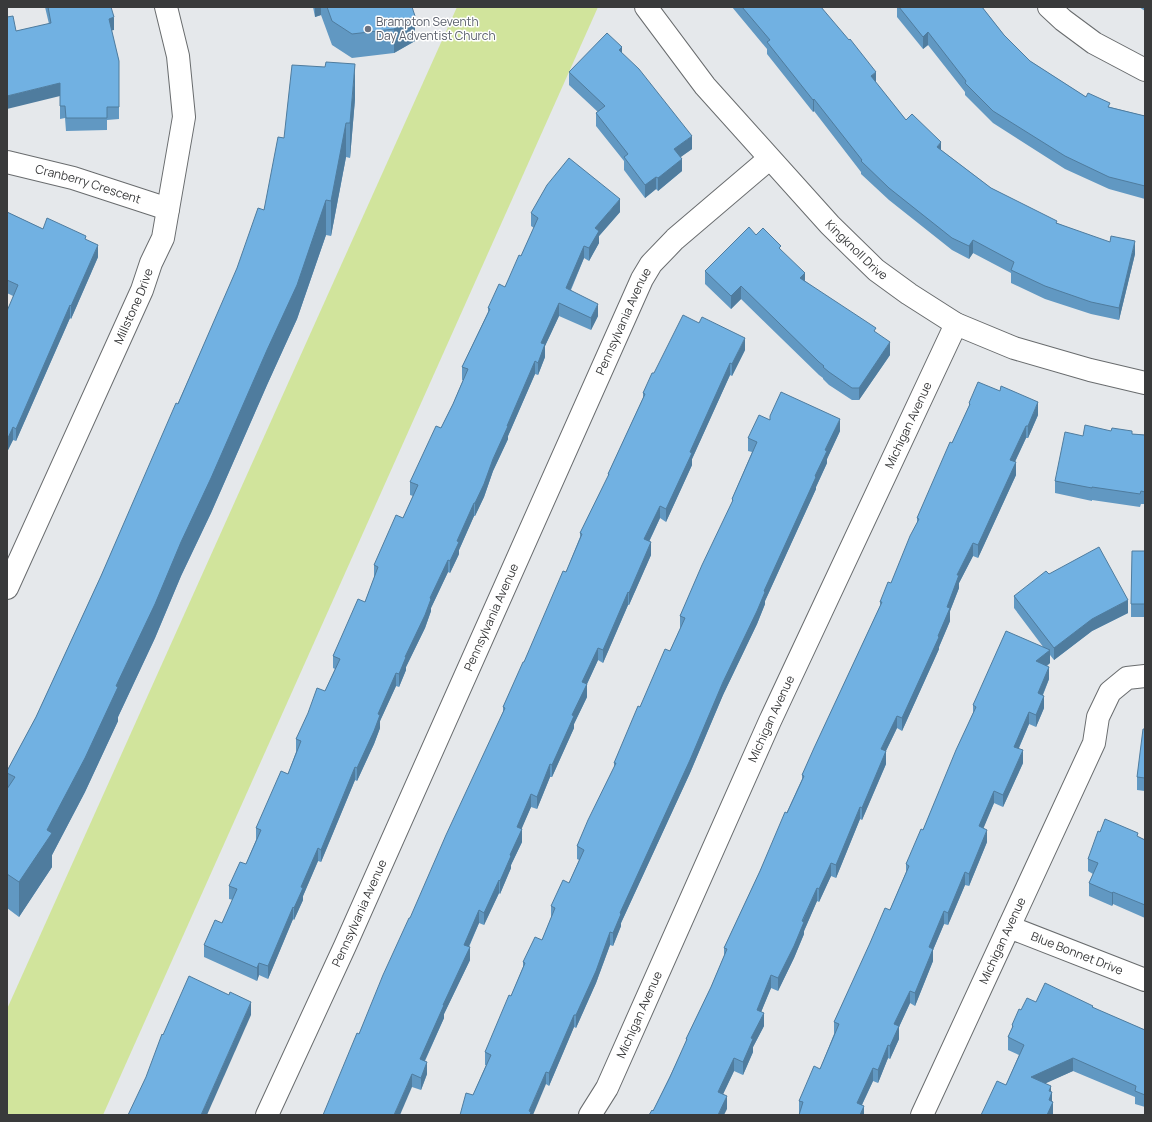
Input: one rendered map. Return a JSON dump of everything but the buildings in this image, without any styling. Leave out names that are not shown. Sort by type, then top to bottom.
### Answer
[{"type":"street","name":"Millstone Drive","points":[[7,588],[12,560],[142,290],[151,263],[163,238],[184,117],[178,56],[166,7]]},
{"type":"street","name":"Kingknoll Drive","points":[[646,7],[705,86],[769,159],[830,225],[876,270],[909,294],[956,324],[1014,348],[1090,370],[1145,383]]},
{"type":"street","points":[[1049,7],[1063,20],[1094,43],[1145,70]]},
{"type":"street","name":"Pennsylvania Avenue","points":[[267,1115],[348,939],[642,279],[651,264],[675,238],[769,159]]},
{"type":"street","name":"Cranberry Crescent","points":[[7,162],[73,178],[168,209]]},
{"type":"street","name":"Michigan Avenue","points":[[590,1115],[607,1088],[770,721],[956,324]]},
{"type":"street","name":"Michigan Avenue","points":[[922,1115],[1094,743],[1098,718],[1110,692],[1127,678],[1145,676]]},
{"type":"street","name":"Blue Bonnet Drive","points":[[1009,927],[1145,980]]},
{"type":"green space","points":[[457,7],[598,7],[103,1115],[7,1115],[7,1009]]},
{"type":"place","name":"Brampton Seventh Day Adventist Church","points":[[368,29]]}]
